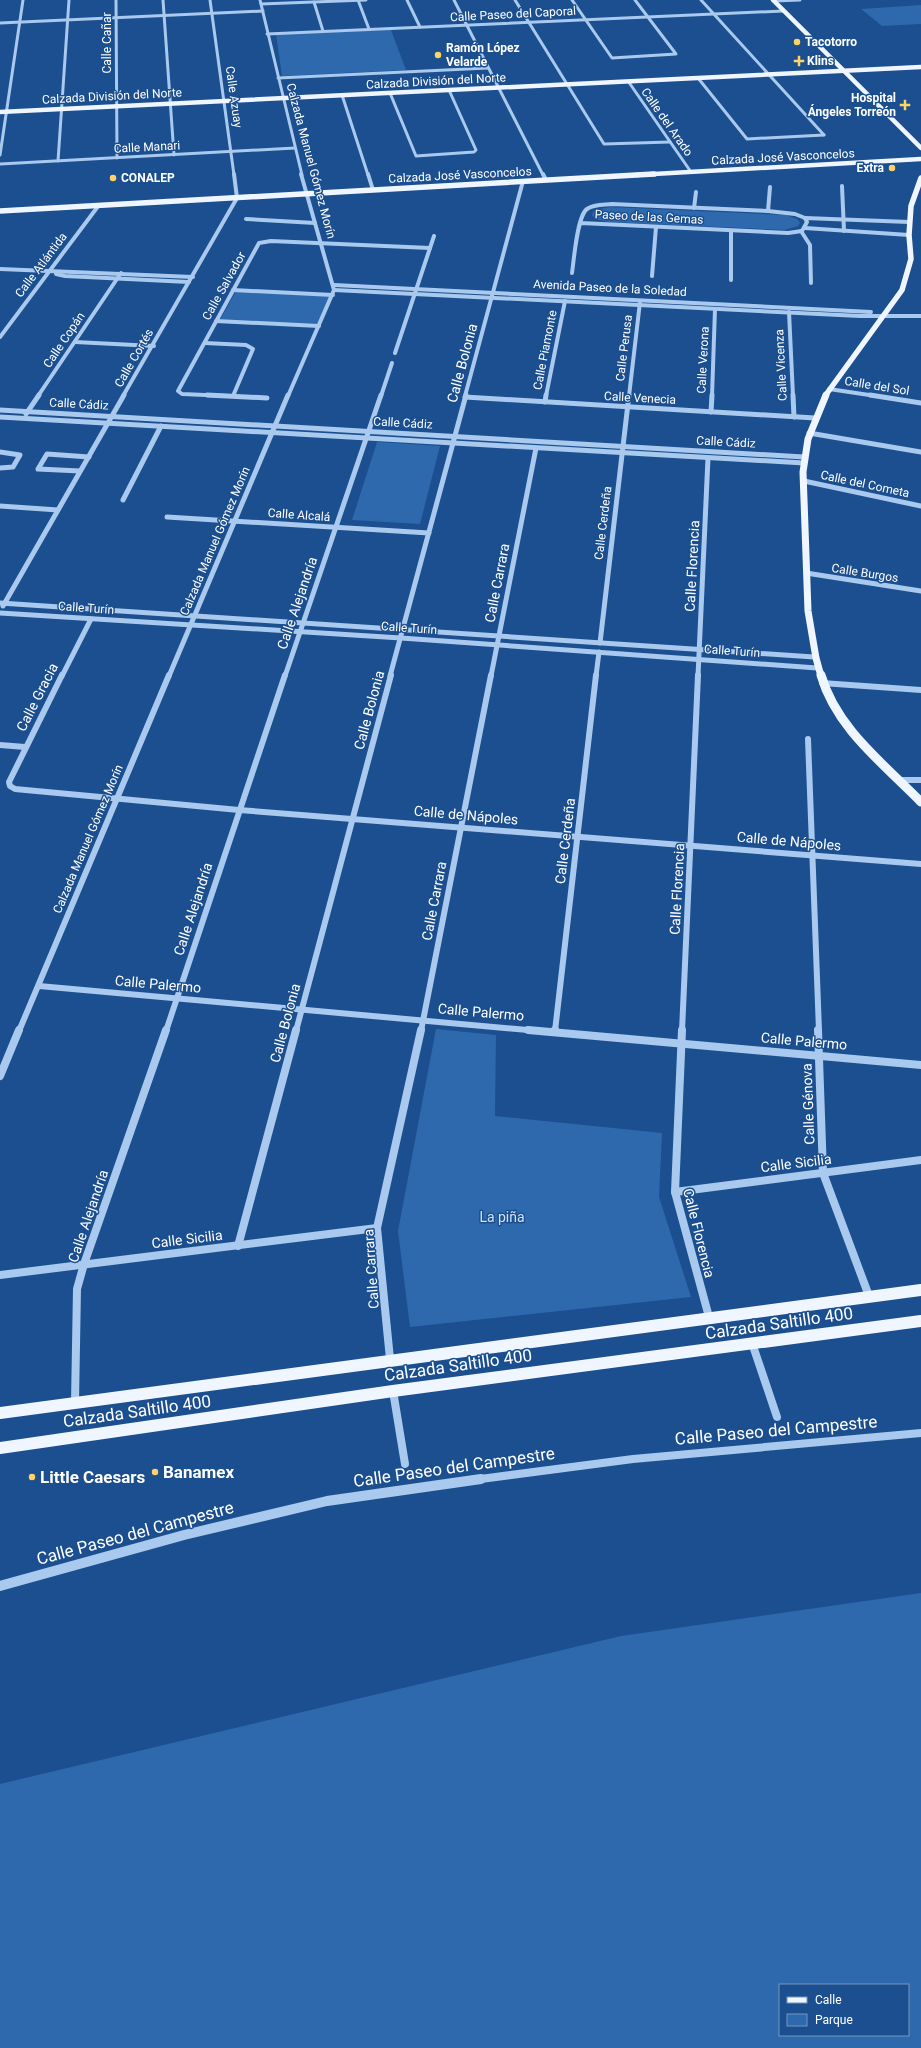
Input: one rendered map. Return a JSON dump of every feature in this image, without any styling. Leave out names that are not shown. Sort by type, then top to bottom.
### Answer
[{"type":"main road","points":[[773,1],[921,148]]},
{"type":"main road","name":"Calzada División del Norte","points":[[0,112],[921,67]]},
{"type":"main road","name":"Calzada José Vasconcelos","points":[[0,211],[921,159]]},
{"type":"main road","points":[[921,178],[915,190],[909,235],[911,259],[908,275],[902,290],[829,389],[809,433],[804,460],[806,573],[814,657],[822,683],[843,719],[861,742],[921,802]]},
{"type":"main road","name":"Calzada Saltillo 400","points":[[0,1412],[390,1359],[921,1290]]},
{"type":"main road","name":"Calzada Saltillo 400","points":[[0,1448],[393,1391],[921,1321]]},
{"type":"street","points":[[0,155],[22,0]]},
{"type":"street","points":[[58,161],[69,0]]},
{"type":"street","name":"Calle Cañar","points":[[116,0],[117,158]]},
{"type":"street","points":[[163,0],[174,155]]},
{"type":"street","name":"Calle Azuay","points":[[210,0],[225,101],[237,198]]},
{"type":"street","points":[[358,0],[369,29]]},
{"type":"street","points":[[261,2],[366,0]]},
{"type":"street","points":[[407,0],[420,27]]},
{"type":"street","points":[[454,0],[546,180]]},
{"type":"street","points":[[515,0],[604,144],[613,146],[670,142]]},
{"type":"street","points":[[572,0],[612,58],[676,54],[677,53],[635,0]]},
{"type":"street","points":[[698,78],[747,139],[824,135],[700,0]]},
{"type":"street","points":[[773,1],[800,0]]},
{"type":"street","name":"Calzada Manuel Gómez Morín","points":[[0,1076],[2,1067],[39,986],[234,521],[333,295],[334,284],[306,193],[267,34],[261,2]]},
{"type":"street","points":[[314,2],[323,31]]},
{"type":"street","points":[[0,23],[263,11]]},
{"type":"street","name":"Calle Paseo del Caporal","points":[[267,34],[783,11]]},
{"type":"street","points":[[278,78],[488,68]]},
{"type":"street","name":"Calle del Arado","points":[[628,81],[692,172]]},
{"type":"street","points":[[390,93],[416,156],[474,152],[476,150],[449,90]]},
{"type":"street","points":[[342,95],[373,190]]},
{"type":"street","name":"Calle Manari","points":[[0,164],[295,148]]},
{"type":"street","name":"Calle Bolonia","points":[[238,1246],[523,181]]},
{"type":"street","points":[[842,186],[844,231]]},
{"type":"street","points":[[768,211],[770,187]]},
{"type":"street","points":[[694,208],[696,192]]},
{"type":"street","name":"Calle Cortés","points":[[0,612],[2,603],[154,346],[237,198]]},
{"type":"street","name":"Calle Atlántida","points":[[0,337],[99,205]]},
{"type":"street","name":"Paseo de las Gemas","points":[[801,231],[784,233],[581,223],[586,210],[603,205],[768,211],[795,214],[805,218],[910,222]]},
{"type":"street","points":[[805,218],[807,222],[805,228],[801,231],[810,245],[811,283]]},
{"type":"street","points":[[246,219],[315,223]]},
{"type":"street","points":[[572,273],[581,223]]},
{"type":"street","points":[[652,276],[656,227]]},
{"type":"street","points":[[805,228],[909,235]]},
{"type":"street","points":[[731,231],[731,280]]},
{"type":"street","points":[[395,354],[434,236]]},
{"type":"street","name":"Calle Salvador","points":[[233,396],[180,393],[178,391],[259,243],[271,241],[321,244]]},
{"type":"street","points":[[321,244],[430,248]]},
{"type":"street","points":[[0,269],[192,277]]},
{"type":"street","points":[[48,272],[65,276],[189,282]]},
{"type":"street","name":"Calle Copán","points":[[23,418],[121,273]]},
{"type":"street","name":"Avenida Paseo de la Soledad","points":[[334,284],[565,301],[639,302],[715,309],[860,316],[921,316]]},
{"type":"street","points":[[233,290],[333,295]]},
{"type":"street","name":"Avenida Paseo de la Soledad","points":[[334,290],[415,294],[492,295],[860,311],[885,315]]},
{"type":"street","name":"Calle Piamonte","points":[[545,402],[565,301]]},
{"type":"street","name":"Calle Perusa","points":[[623,446],[639,302]]},
{"type":"street","name":"Calle Verona","points":[[711,412],[715,309]]},
{"type":"street","name":"Calle Vicenza","points":[[789,312],[794,417]]},
{"type":"street","points":[[216,321],[319,326]]},
{"type":"street","points":[[75,342],[154,346]]},
{"type":"street","points":[[205,343],[246,345],[253,349],[233,396],[267,398]]},
{"type":"street","name":"Calle Alejandría","points":[[75,1402],[77,1289],[84,1264],[177,998],[239,810],[301,633],[392,363]]},
{"type":"street","name":"Calle del Sol","points":[[829,389],[921,403]]},
{"type":"street","name":"Calle Venecia","points":[[465,398],[815,418]]},
{"type":"street","name":"Calle Cádiz","points":[[0,410],[623,446],[804,460]]},
{"type":"street","name":"Calle Cádiz","points":[[0,417],[708,458],[804,460]]},
{"type":"street","points":[[123,500],[161,426]]},
{"type":"street","points":[[809,433],[921,452]]},
{"type":"street","name":"Calle Cerdeña","points":[[600,643],[623,446]]},
{"type":"street","name":"Calle Carrara","points":[[390,1359],[378,1228],[423,1020],[536,448]]},
{"type":"street","points":[[0,452],[20,454],[10,468],[0,468]]},
{"type":"street","points":[[80,471],[38,469],[46,454],[89,456]]},
{"type":"street","name":"Calle Florencia","points":[[708,458],[675,1192],[708,1318]]},
{"type":"street","name":"Calle del Cometa","points":[[804,481],[921,506]]},
{"type":"street","points":[[0,506],[58,510]]},
{"type":"street","name":"Calle Alcalá","points":[[167,517],[429,533]]},
{"type":"street","name":"Calle Burgos","points":[[806,573],[921,592]]},
{"type":"street","name":"Calle Turín","points":[[2,603],[814,657]]},
{"type":"street","name":"Calle Turín","points":[[0,612],[190,626],[401,638],[817,668]]},
{"type":"street","name":"Calle Gracia","points":[[10,786],[9,782],[25,747],[91,619]]},
{"type":"street","name":"Calle Cerdeña","points":[[555,1032],[599,652]]},
{"type":"street","points":[[822,683],[921,690]]},
{"type":"street","name":"Calle Génova","points":[[808,739],[823,1173],[869,1296]]},
{"type":"street","points":[[0,745],[25,747]]},
{"type":"street","points":[[900,780],[921,780]]},
{"type":"street","name":"Calle de Nápoles","points":[[10,786],[15,788],[239,810],[921,864]]},
{"type":"street","name":"Calle Palermo","points":[[39,986],[921,1065]]},
{"type":"street","name":"Calle Sicilia","points":[[675,1192],[921,1160]]},
{"type":"street","name":"Calle Sicilia","points":[[0,1275],[378,1228]]},
{"type":"street","points":[[752,1343],[777,1417]]},
{"type":"street","points":[[393,1391],[405,1464]]},
{"type":"street","name":"Calle Paseo del Campestre","points":[[0,1586],[184,1536],[335,1500],[403,1489],[633,1459],[921,1433]]},
{"type":"green space","points":[[921,5],[921,24],[882,26],[861,9]]},
{"type":"green space","points":[[391,30],[406,70],[282,76],[276,34]]},
{"type":"green space","points":[[610,207],[786,215],[797,219],[800,223],[798,226],[784,230],[608,222],[595,219],[592,215],[594,210]]},
{"type":"green space","points":[[236,291],[330,296],[317,325],[220,320]]},
{"type":"green space","points":[[377,442],[440,446],[420,524],[352,520]]},
{"type":"green space","name":"La piña","points":[[436,1029],[496,1035],[495,1116],[662,1133],[659,1197],[691,1297],[410,1327],[398,1231]]},
{"type":"green space","points":[[921,1593],[921,2048],[0,2048],[0,1784],[621,1636]]},
{"type":"place","name":"Tacotorro","points":[[797,42]]},
{"type":"place","name":"Ramón López Velarde","points":[[438,55]]},
{"type":"place","name":"Klins","points":[[799,61]]},
{"type":"place","name":"Hospital Ángeles Torreón","points":[[905,105]]},
{"type":"place","name":"Extra","points":[[892,168]]},
{"type":"place","name":"CONALEP","points":[[113,178]]},
{"type":"place","name":"Banamex","points":[[155,1472]]},
{"type":"place","name":"Little Caesars","points":[[32,1477]]}]
